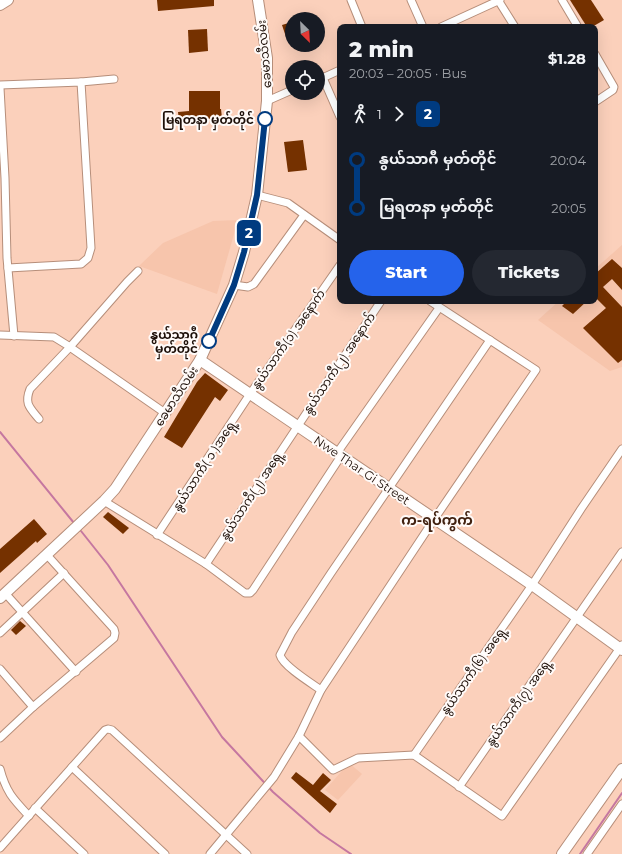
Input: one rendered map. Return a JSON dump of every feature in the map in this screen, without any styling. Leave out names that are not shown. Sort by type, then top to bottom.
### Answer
[{"type":"main road","points":[[0,5],[8,0]]},
{"type":"main road","name":"ခေမာသီလမ်း","points":[[3,596],[115,489],[200,360],[234,285],[244,252],[257,195],[267,100],[266,58],[258,0]]},
{"type":"main road","name":"Nwe Thar Gi Street","points":[[200,360],[435,518],[621,648]]},
{"type":"main road","points":[[562,854],[622,769]]},
{"type":"street","points":[[350,0],[361,24]]},
{"type":"street","points":[[411,0],[422,24]]},
{"type":"street","points":[[447,24],[499,0],[513,24]]},
{"type":"street","points":[[562,0],[576,24]]},
{"type":"street","points":[[598,59],[614,87],[613,90],[598,100]]},
{"type":"street","points":[[325,77],[337,71]]},
{"type":"street","points":[[0,85],[114,80]]},
{"type":"street","points":[[8,268],[81,264],[88,258],[91,248],[81,82]]},
{"type":"street","points":[[0,88],[8,268],[14,336]]},
{"type":"street","points":[[325,88],[337,111]]},
{"type":"street","points":[[267,100],[285,93]]},
{"type":"street","points":[[257,195],[288,203],[337,238]]},
{"type":"street","points":[[234,285],[248,287],[254,284],[304,215]]},
{"type":"street","name":"နွယ်သာကီ(၁) အနောက်","points":[[250,394],[337,269]]},
{"type":"street","points":[[39,419],[28,405],[27,395],[30,389],[138,271]]},
{"type":"street","name":"နွယ်သာကီ(၂) အနောက်","points":[[297,426],[379,304]]},
{"type":"street","points":[[210,854],[274,777],[299,736],[321,690],[435,518],[536,370],[434,304]]},
{"type":"street","points":[[104,501],[206,564],[245,593],[250,593],[254,590],[339,454],[439,308]]},
{"type":"street","points":[[0,335],[54,337],[165,413]]},
{"type":"street","points":[[321,690],[282,660],[280,655],[292,632],[326,580],[490,340]]},
{"type":"street","name":"နွယ်သာကီ( ၁ )အရှေ့","points":[[157,535],[250,394]]},
{"type":"street","name":"နွယ်သာကီ(၂) အရှေ့","points":[[206,564],[297,426]]},
{"type":"street","name":"နွယ်သာကီ(၆) အရှေ့","points":[[414,755],[532,585],[622,449]]},
{"type":"street","name":"နွယ်သာကီ(၇) အရှေ့","points":[[459,787],[622,552]]},
{"type":"street","points":[[0,738],[114,638],[114,628],[47,555]]},
{"type":"street","points":[[0,633],[64,573]]},
{"type":"street","points":[[3,596],[22,612],[76,672]]},
{"type":"street","points":[[299,736],[333,770],[358,758],[414,755],[502,816],[621,648]]},
{"type":"street","points":[[0,669],[33,708]]},
{"type":"street","points":[[0,848],[105,730],[108,729],[112,730],[247,854]]},
{"type":"street","points":[[72,767],[165,854]]},
{"type":"street","points":[[0,769],[11,797],[29,816]]},
{"type":"street","points":[[588,854],[622,804]]},
{"type":"street","points":[[35,808],[84,854]]},
{"type":"shaded area","points":[[238,220],[217,294],[139,266],[163,243],[213,221]]},
{"type":"shaded area","points":[[622,245],[622,367],[610,371],[538,320],[556,304],[598,304],[598,266]]},
{"type":"shaded area","points":[[349,763],[362,774],[338,800],[325,790]]},
{"type":"building","points":[[157,0],[214,0],[214,6],[158,11]]},
{"type":"building","points":[[570,0],[591,0],[604,20],[597,24],[585,24]]},
{"type":"building","points":[[285,24],[285,34],[282,25]]},
{"type":"building","points":[[207,29],[208,51],[189,53],[188,30]]},
{"type":"building","points":[[189,91],[220,91],[220,109],[222,118],[179,121],[178,112],[189,111]]},
{"type":"building","points":[[303,140],[307,170],[288,172],[284,142]]},
{"type":"building","points":[[612,259],[622,268],[622,290],[612,279],[603,287],[622,307],[622,360],[618,363],[583,328],[606,308],[598,300],[598,271]]},
{"type":"building","points":[[564,304],[584,304],[573,314],[562,306]]},
{"type":"building","points":[[205,373],[228,390],[220,401],[215,397],[182,448],[164,437],[197,382]]},
{"type":"building","points":[[108,512],[129,528],[123,534],[103,517]]},
{"type":"building","points":[[34,519],[47,534],[37,543],[36,541],[0,573],[0,549]]},
{"type":"building","points":[[20,621],[26,626],[16,635],[11,630]]},
{"type":"building","points":[[296,772],[313,785],[323,773],[331,780],[320,791],[337,804],[330,813],[291,778]]},
{"type":"waterway","points":[[0,432],[74,523]]},
{"type":"waterway","points":[[81,531],[108,565],[222,737],[273,792],[320,833],[351,854]]},
{"type":"waterway","points":[[580,854],[622,793]]},
{"type":"bus line","name":"2","points":[[209,341],[234,285],[244,252],[257,195],[265,119]]},
{"type":"place","name":"မြရတနာ မှတ်တိုင်","points":[[265,119]]},
{"type":"place","name":"နွယ်သာဂီ မှတ်တိုင်","points":[[209,341]]},
{"type":"district","name":"က-ရပ်ကွက်","points":[[437,520]]}]
